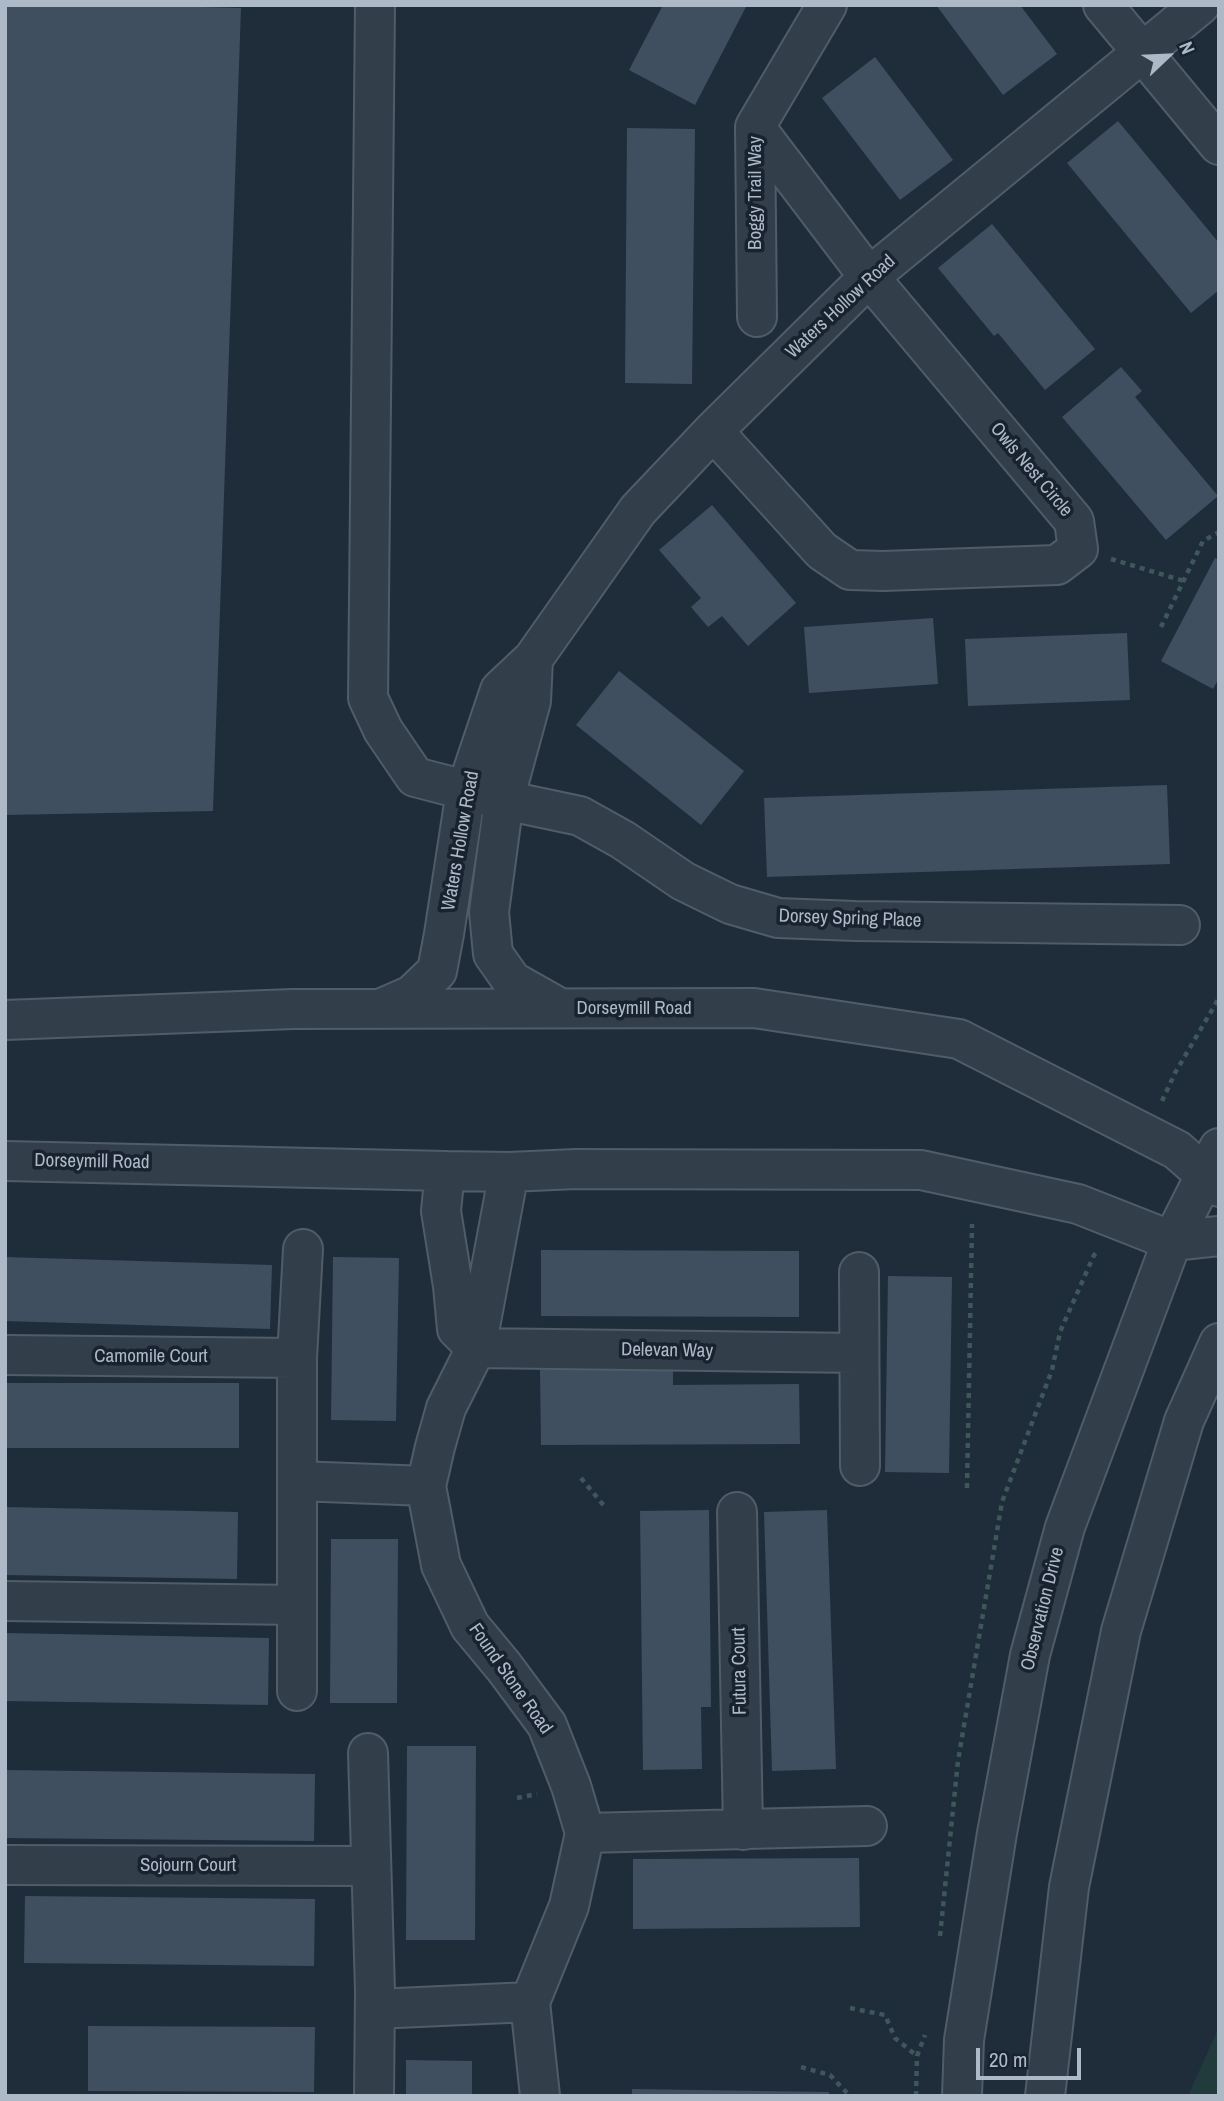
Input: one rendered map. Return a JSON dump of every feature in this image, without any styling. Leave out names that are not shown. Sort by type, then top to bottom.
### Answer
[{"type":"street","name":"Dorsey Spring Place","points":[[375,5],[368,698],[383,730],[415,777],[580,816],[623,840],[683,881],[730,904],[778,918],[1180,925]]},
{"type":"street","name":"Boggy Trail Way","points":[[757,317],[755,127],[827,5]]},
{"type":"street","points":[[1103,5],[1219,145]]},
{"type":"street","name":"Waters Hollow Road","points":[[380,1009],[412,995],[437,971],[466,791],[500,690],[533,659],[638,510],[713,431],[869,277],[1200,5]]},
{"type":"street","name":"Owls Nest Circle","points":[[755,127],[869,277],[1074,521],[1078,549]]},
{"type":"street","points":[[713,431],[822,551],[850,570],[1057,565],[1078,549]]},
{"type":"street","name":"Waters Hollow Road","points":[[533,659],[531,702],[504,800],[489,912],[493,954],[512,981],[561,1009]]},
{"type":"street","name":"Dorseymill Road","points":[[5,1020],[293,1009],[754,1008],[959,1039],[1214,1170]]},
{"type":"street","name":"Dorseymill Road","points":[[5,1161],[509,1172],[576,1169],[921,1170],[1078,1204],[1172,1241],[1219,1236]]},
{"type":"street","name":"Observation Drive","points":[[962,2096],[966,2026],[997,1833],[1030,1655],[1065,1527],[1172,1241],[1214,1170]]},
{"type":"street","points":[[445,1171],[441,1211],[457,1329],[476,1348]]},
{"type":"street","name":"Found Stone Road","points":[[509,1172],[476,1348],[446,1408],[426,1486],[447,1577],[470,1626],[547,1725],[572,1786],[585,1833],[569,1906],[530,2002],[540,2096]]},
{"type":"street","points":[[297,1690],[297,1358],[303,1250]]},
{"type":"street","points":[[859,1272],[860,1466]]},
{"type":"street","points":[[1045,2096],[1069,1887],[1121,1631],[1184,1421],[1219,1343]]},
{"type":"street","name":"Delevan Way","points":[[476,1348],[859,1353]]},
{"type":"street","name":"Camomile Court","points":[[5,1355],[297,1358]]},
{"type":"street","points":[[298,1480],[426,1486]]},
{"type":"street","name":"Futura Court","points":[[737,1512],[743,1830]]},
{"type":"street","points":[[5,1601],[297,1605]]},
{"type":"street","points":[[368,1753],[375,2009],[374,2096]]},
{"type":"street","points":[[585,1833],[867,1826]]},
{"type":"street","name":"Sojourn Court","points":[[5,1866],[370,1866]]},
{"type":"street","points":[[375,2009],[530,2002]]},
{"type":"path","points":[[1161,627],[1203,541],[1219,533]]},
{"type":"path","points":[[1078,549],[1184,581]]},
{"type":"path","points":[[967,1488],[972,1224]]},
{"type":"path","points":[[939,1947],[958,1761],[1002,1502],[1052,1370],[1060,1332],[1094,1255]]},
{"type":"path","points":[[581,1478],[605,1507]]},
{"type":"path","points":[[850,2008],[885,2015],[895,2038],[917,2056]]},
{"type":"path","points":[[916,2096],[917,2056],[929,2025]]},
{"type":"path","points":[[801,2067],[830,2075],[847,2092]]},
{"type":"green space","points":[[1219,2027],[1219,2096],[1188,2096]]},
{"type":"building","points":[[5,5],[241,8],[213,811],[5,815]]},
{"type":"building","points":[[663,5],[747,5],[695,105],[629,70]]},
{"type":"building","points":[[936,5],[1020,5],[1057,54],[1003,95]]},
{"type":"building","points":[[875,57],[953,160],[900,200],[822,98]]},
{"type":"building","points":[[1118,121],[1219,243],[1219,290],[1191,313],[1067,163]]},
{"type":"building","points":[[627,128],[695,129],[692,384],[625,383]]},
{"type":"building","points":[[992,224],[1095,349],[1045,390],[998,333],[994,336],[938,268]]},
{"type":"building","points":[[1121,367],[1142,391],[1135,397],[1218,496],[1166,540],[1062,417]]},
{"type":"building","points":[[712,505],[796,603],[748,646],[722,616],[708,627],[691,607],[701,598],[659,550]]},
{"type":"building","points":[[1215,558],[1219,560],[1219,678],[1213,689],[1161,661]]},
{"type":"building","points":[[933,618],[938,684],[809,693],[804,627]]},
{"type":"building","points":[[1127,633],[1130,700],[968,706],[965,639]]},
{"type":"building","points":[[619,671],[744,771],[701,825],[576,725]]},
{"type":"building","points":[[1167,785],[1170,864],[767,877],[764,798]]},
{"type":"building","points":[[541,1250],[799,1251],[799,1317],[541,1316]]},
{"type":"building","points":[[5,1257],[272,1265],[270,1329],[5,1321]]},
{"type":"building","points":[[333,1257],[399,1258],[396,1421],[331,1420]]},
{"type":"building","points":[[888,1276],[952,1277],[949,1473],[885,1472]]},
{"type":"building","points":[[673,1369],[673,1385],[799,1384],[800,1444],[541,1445],[540,1370]]},
{"type":"building","points":[[5,1383],[239,1383],[239,1448],[5,1448]]},
{"type":"building","points":[[5,1507],[238,1512],[237,1579],[5,1575]]},
{"type":"building","points":[[709,1510],[711,1707],[701,1707],[702,1769],[643,1770],[640,1511]]},
{"type":"building","points":[[827,1510],[836,1769],[772,1771],[764,1512]]},
{"type":"building","points":[[331,1539],[398,1539],[397,1703],[330,1703]]},
{"type":"building","points":[[5,1633],[269,1638],[268,1705],[5,1701]]},
{"type":"building","points":[[407,1746],[476,1746],[475,1940],[406,1940]]},
{"type":"building","points":[[5,1770],[315,1774],[314,1841],[5,1838]]},
{"type":"building","points":[[859,1858],[860,1927],[633,1929],[633,1859]]},
{"type":"building","points":[[25,1896],[315,1899],[314,1966],[24,1963]]},
{"type":"building","points":[[88,2026],[315,2027],[314,2092],[88,2091]]},
{"type":"building","points":[[406,2060],[472,2061],[472,2096],[406,2096]]},
{"type":"building","points":[[632,2089],[829,2092],[829,2096],[632,2096]]}]
